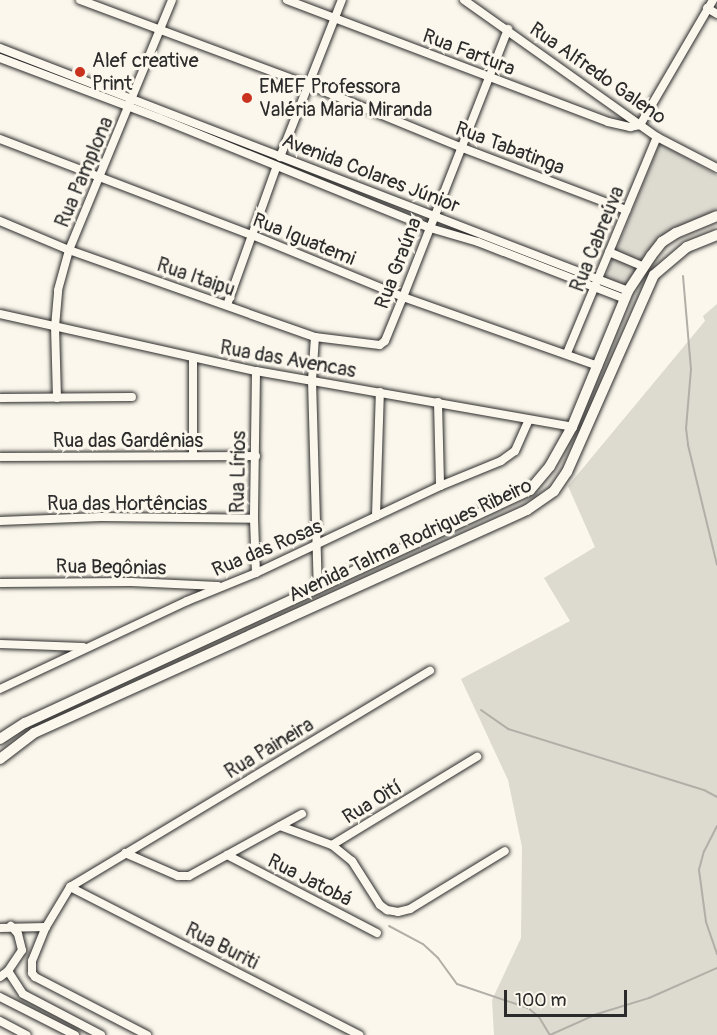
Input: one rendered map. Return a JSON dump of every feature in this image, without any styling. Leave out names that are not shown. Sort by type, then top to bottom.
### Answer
[{"type":"main road","name":"Avenida Talma Rodrigues Ribeiro","points":[[0,739],[25,723],[530,490],[550,466],[572,427],[627,295],[644,267],[667,238],[717,216]]},
{"type":"main road","name":"Avenida Talma Rodrigues Ribeiro","points":[[0,759],[34,733],[527,510],[554,491],[567,472],[654,275],[687,247],[717,235]]},
{"type":"street","name":"Rua Tabatinga","points":[[80,0],[309,85],[460,147],[626,210]]},
{"type":"street","name":"Rua Pamplona","points":[[57,398],[55,327],[58,290],[69,250],[172,0]]},
{"type":"street","name":"Rua Fartura","points":[[287,0],[608,122],[630,127],[640,124]]},
{"type":"street","points":[[280,156],[342,0]]},
{"type":"street","name":"Rua Alfredo Galeno","points":[[464,0],[508,29],[657,137],[717,168]]},
{"type":"street","points":[[640,124],[713,0]]},
{"type":"street","points":[[708,8],[717,15]]},
{"type":"street","name":"Rua Graúna","points":[[385,341],[508,29]]},
{"type":"street","name":"Avenida Colares Júnior","points":[[0,48],[276,168],[430,228],[478,242],[627,295]]},
{"type":"street","name":"Avenida Colares Júnior","points":[[0,58],[280,156],[473,229],[596,284]]},
{"type":"street","name":"Rua Cabreúva","points":[[567,353],[657,137]]},
{"type":"street","name":"Rua Iguatemi","points":[[0,139],[252,235],[403,297],[567,353],[598,366]]},
{"type":"street","points":[[227,305],[276,168]]},
{"type":"street","name":"Rua Itaipu","points":[[0,221],[69,250],[315,337],[372,346],[385,341]]},
{"type":"street","points":[[609,252],[644,267]]},
{"type":"street","name":"Rua das Avencas","points":[[0,314],[256,371],[572,427]]},
{"type":"street","points":[[315,337],[312,380],[318,589]]},
{"type":"street","points":[[193,456],[194,358]]},
{"type":"street","name":"Rua Lírios","points":[[256,371],[254,519],[256,573]]},
{"type":"street","points":[[376,516],[380,392]]},
{"type":"street","points":[[0,398],[132,397]]},
{"type":"street","points":[[438,402],[440,486]]},
{"type":"street","name":"Rua das Rosas","points":[[0,689],[222,586],[317,546],[440,486],[501,462],[515,450],[529,420]]},
{"type":"street","name":"Rua das Gardênias","points":[[0,457],[256,456]]},
{"type":"street","name":"Rua das Hortências","points":[[0,521],[101,517],[254,519]]},
{"type":"street","name":"Rua Begônias","points":[[0,583],[131,582],[222,586]]},
{"type":"street","points":[[0,644],[87,648]]},
{"type":"street","name":"Rua Paineira","points":[[70,887],[430,670]]},
{"type":"street","name":"Rua Oití","points":[[280,826],[332,845],[477,757]]},
{"type":"street","points":[[125,854],[178,876],[189,876],[302,814]]},
{"type":"street","points":[[332,845],[352,861],[380,905],[387,910],[398,912],[410,909],[505,851]]},
{"type":"street","name":"Rua Jatobá","points":[[227,855],[377,933]]},
{"type":"street","points":[[70,887],[46,927],[32,961],[32,973],[147,1035]]},
{"type":"street","name":"Rua Buriti","points":[[70,887],[359,1035]]},
{"type":"street","points":[[12,926],[21,942]]},
{"type":"street","points":[[0,928],[46,927]]},
{"type":"street","points":[[0,977],[20,957],[21,942],[28,928]]},
{"type":"street","points":[[8,971],[23,994],[100,1035]]},
{"type":"street","points":[[0,997],[75,1035]]},
{"type":"street","points":[[0,1021],[26,1035]]},
{"type":"shaded area","points":[[660,143],[717,175],[717,215],[676,231],[628,290],[604,280]]},
{"type":"shaded area","points":[[717,304],[717,1035],[494,1035],[492,1000],[521,938],[522,847],[508,780],[461,679],[570,621],[544,578],[595,547],[568,486],[705,321],[703,316]]},
{"type":"waterway","points":[[683,276],[691,369],[686,428],[688,445],[717,565]]},
{"type":"waterway","points":[[481,710],[508,729],[704,790],[717,797]]},
{"type":"waterway","points":[[717,826],[704,851],[699,870],[706,922],[717,954]]},
{"type":"waterway","points":[[389,926],[423,944],[438,958],[457,984],[528,1008],[539,1017],[550,1035]]},
{"type":"waterway","points":[[550,1035],[597,1014],[649,998],[717,968]]},
{"type":"place","name":"Alef creative Print","points":[[80,72]]},
{"type":"place","name":"EMEF Professora Valéria Maria Miranda","points":[[247,98]]}]
